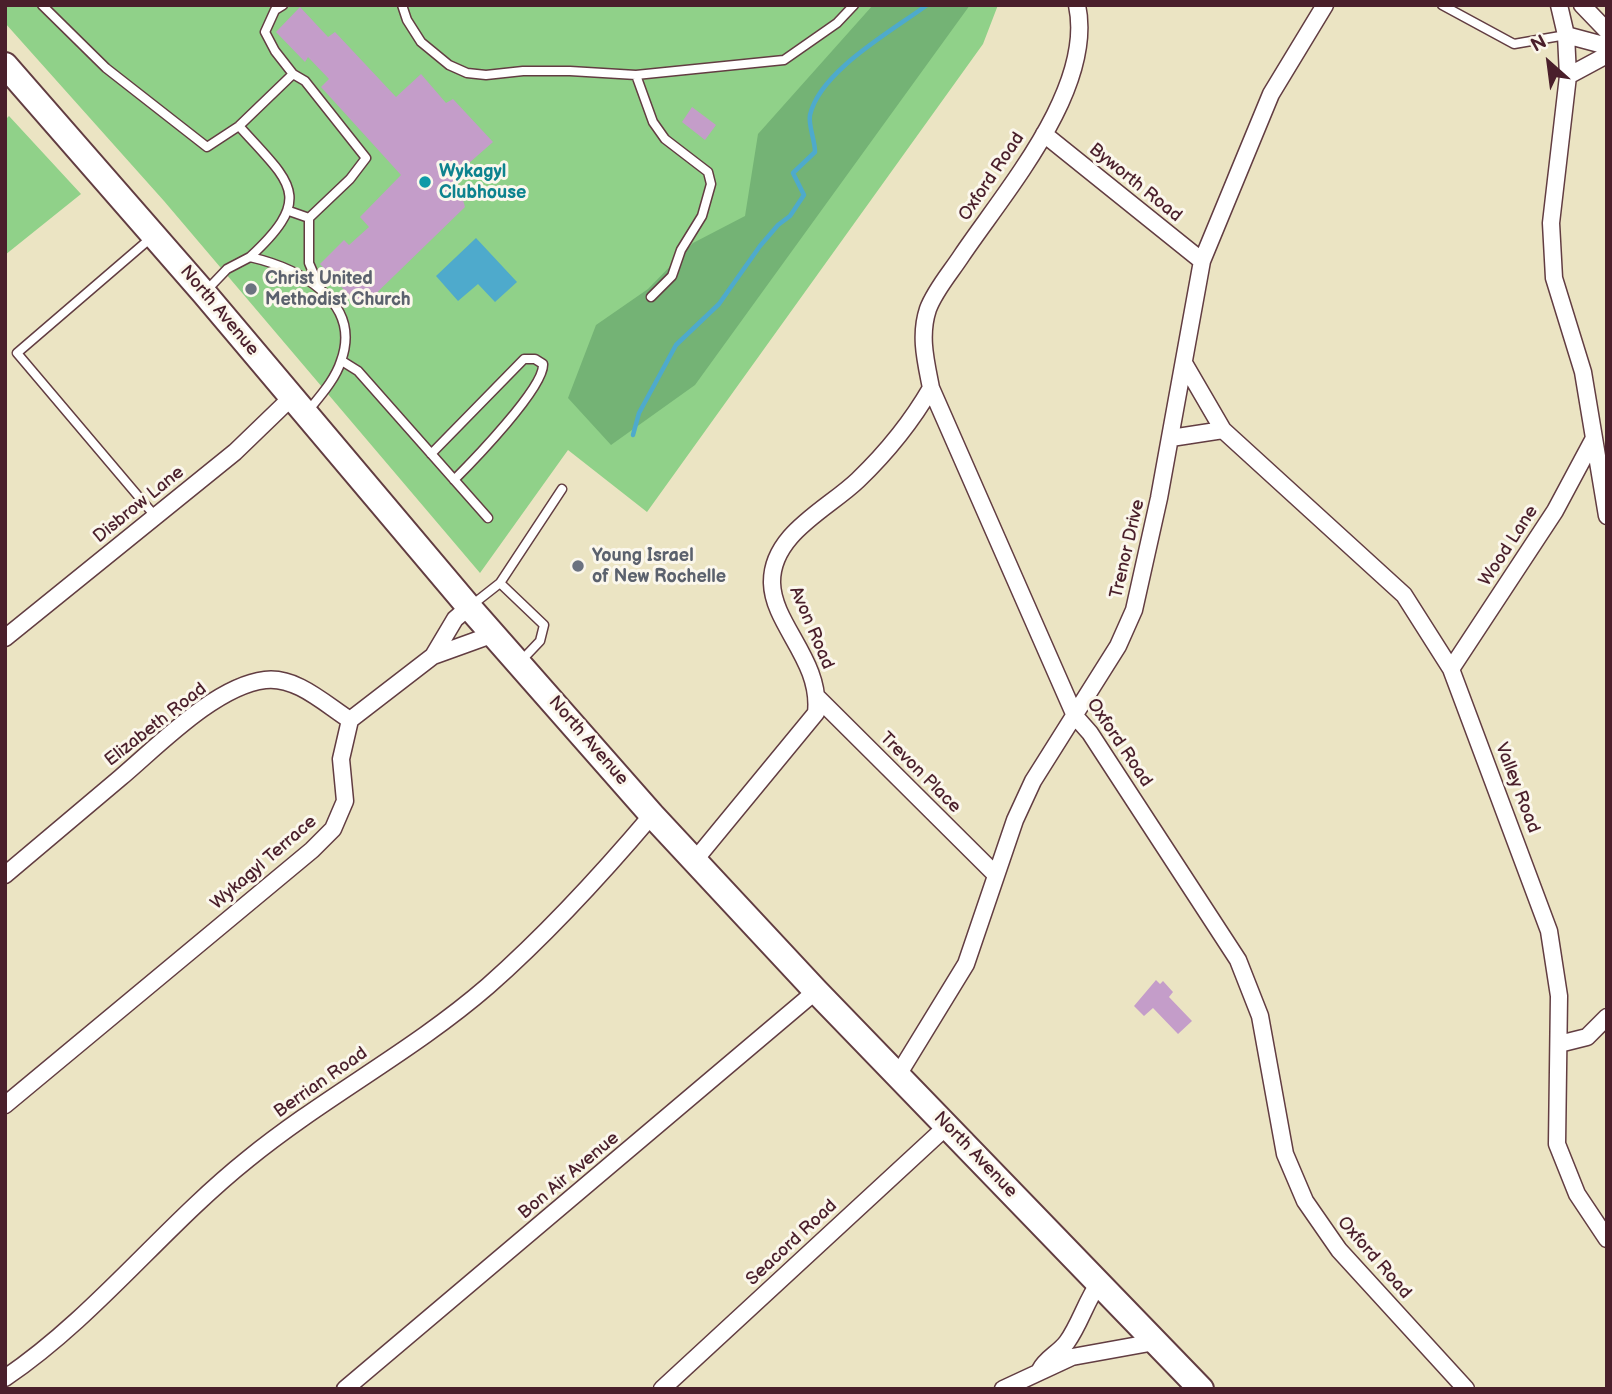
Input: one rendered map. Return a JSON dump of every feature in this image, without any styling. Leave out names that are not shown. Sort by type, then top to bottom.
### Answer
[{"type":"main road","name":"North Avenue","points":[[5,65],[204,293],[469,607],[652,815],[816,991],[1201,1389]]},
{"type":"street","name":"Oxford Road","points":[[1077,5],[1079,41],[1069,86],[1044,134],[928,310],[923,346],[931,388],[1075,716],[1098,745],[1238,960],[1260,1016],[1286,1154],[1305,1201],[1339,1250],[1466,1389]]},
{"type":"street","name":"Trenor Drive","points":[[898,1075],[966,964],[1014,820],[1033,780],[1118,646],[1134,610],[1171,438],[1202,261],[1271,94],[1325,5]]},
{"type":"street","points":[[1559,5],[1566,35],[1568,76],[1550,223],[1553,264],[1565,321],[1583,372],[1607,516]]},
{"type":"street","points":[[1582,5],[1607,31]]},
{"type":"street","points":[[1566,35],[1607,46]]},
{"type":"street","points":[[1568,76],[1607,55]]},
{"type":"street","name":"Byworth Road","points":[[1044,134],[1202,261]]},
{"type":"street","name":"Valley Road","points":[[1184,363],[1223,430],[1252,453],[1404,595],[1451,669],[1549,931],[1559,996],[1559,1044],[1555,1084],[1557,1144],[1577,1194],[1607,1239]]},
{"type":"street","name":"Avon Road","points":[[695,860],[811,722],[818,698],[810,670],[777,603],[772,584],[780,552],[793,533],[858,481],[876,462],[917,412],[931,388]]},
{"type":"street","name":"Disbrow Lane","points":[[5,638],[235,452],[299,406]]},
{"type":"street","points":[[1171,438],[1223,430]]},
{"type":"street","name":"Wood Lane","points":[[1451,669],[1555,511],[1593,440]]},
{"type":"street","points":[[433,656],[455,619],[469,607]]},
{"type":"street","points":[[350,720],[433,656],[494,634]]},
{"type":"street","name":"Elizabeth Road","points":[[5,875],[188,721],[244,687],[264,680],[284,681],[323,699],[350,720]]},
{"type":"street","name":"Trevon Place","points":[[818,698],[996,875]]},
{"type":"street","name":"Wykagyl Terrace","points":[[5,1105],[302,858],[332,829],[345,801],[341,759],[350,720]]},
{"type":"street","name":"Berrian Road","points":[[5,1378],[47,1348],[193,1205],[248,1158],[488,986],[613,862],[652,815]]},
{"type":"street","name":"Bon Air Avenue","points":[[345,1389],[816,991]]},
{"type":"street","points":[[1559,1044],[1587,1037],[1607,1017]]},
{"type":"street","name":"Seacord Road","points":[[662,1389],[947,1126]]},
{"type":"street","points":[[1041,1370],[1044,1363],[1066,1343],[1086,1301],[1099,1283]]},
{"type":"street","points":[[1003,1389],[1041,1370],[1083,1354],[1155,1342]]},
{"type":"lane","points":[[42,5],[106,68],[207,147],[239,126],[293,74]]},
{"type":"lane","points":[[283,5],[275,10],[265,32],[275,51],[293,74],[305,81],[366,158],[350,179],[309,218],[309,263],[319,286],[335,305],[345,331],[342,361],[299,406]]},
{"type":"lane","points":[[402,5],[407,20],[421,42],[449,65],[467,73],[486,75],[523,71],[636,75],[784,60],[837,23],[854,5]]},
{"type":"lane","points":[[1442,5],[1514,44],[1566,35]]},
{"type":"lane","points":[[636,75],[653,122],[665,139],[708,172],[711,184],[702,216],[681,250],[672,276],[651,297]]},
{"type":"lane","points":[[204,293],[227,269],[250,257],[271,237],[289,211],[290,191],[272,163],[239,126]]},
{"type":"lane","points":[[289,211],[309,218]]},
{"type":"lane","points":[[154,236],[17,354],[155,516]]},
{"type":"lane","points":[[250,257],[284,266],[319,286]]},
{"type":"lane","points":[[431,454],[524,359],[535,359],[543,364],[544,369],[534,386],[509,420],[454,480]]},
{"type":"lane","points":[[342,361],[358,371],[488,518]]},
{"type":"lane","points":[[469,607],[500,583],[562,489]]},
{"type":"lane","points":[[500,583],[544,625],[540,641],[520,662]]},
{"type":"green space","points":[[5,5],[998,5],[983,44],[647,512],[568,450],[480,573],[164,201],[5,23]]},
{"type":"green space","points":[[873,5],[970,5],[695,385],[611,445],[568,398],[596,325],[648,289],[693,243],[745,216],[758,134]]},
{"type":"green space","points":[[9,116],[81,194],[5,255],[5,120]]},
{"type":"water","points":[[476,238],[517,282],[495,302],[478,284],[458,301],[436,276]]},
{"type":"building","name":"Wykagyl Clubhouse","points":[[300,7],[328,37],[335,32],[396,97],[421,74],[446,103],[453,99],[493,142],[453,177],[459,186],[465,207],[361,308],[320,264],[344,240],[349,245],[369,227],[360,217],[401,175],[321,87],[329,79],[308,57],[305,62],[276,32]]},
{"type":"building","points":[[692,107],[716,125],[705,140],[682,122]]},
{"type":"building","points":[[1156,980],[1160,984],[1163,981],[1173,992],[1169,997],[1192,1021],[1178,1034],[1153,1008],[1144,1016],[1134,1006]]},
{"type":"waterway","points":[[633,435],[639,413],[676,345],[719,304],[760,246],[778,225],[790,216],[804,195],[793,173],[815,152],[810,115],[816,99],[842,68],[859,53],[927,5]]},
{"type":"place","name":"Wykagyl Clubhouse","points":[[425,182]]},
{"type":"place","name":"Christ United Methodist Church","points":[[251,289]]},
{"type":"place","name":"Young Israel of New Rochelle","points":[[578,566]]}]
